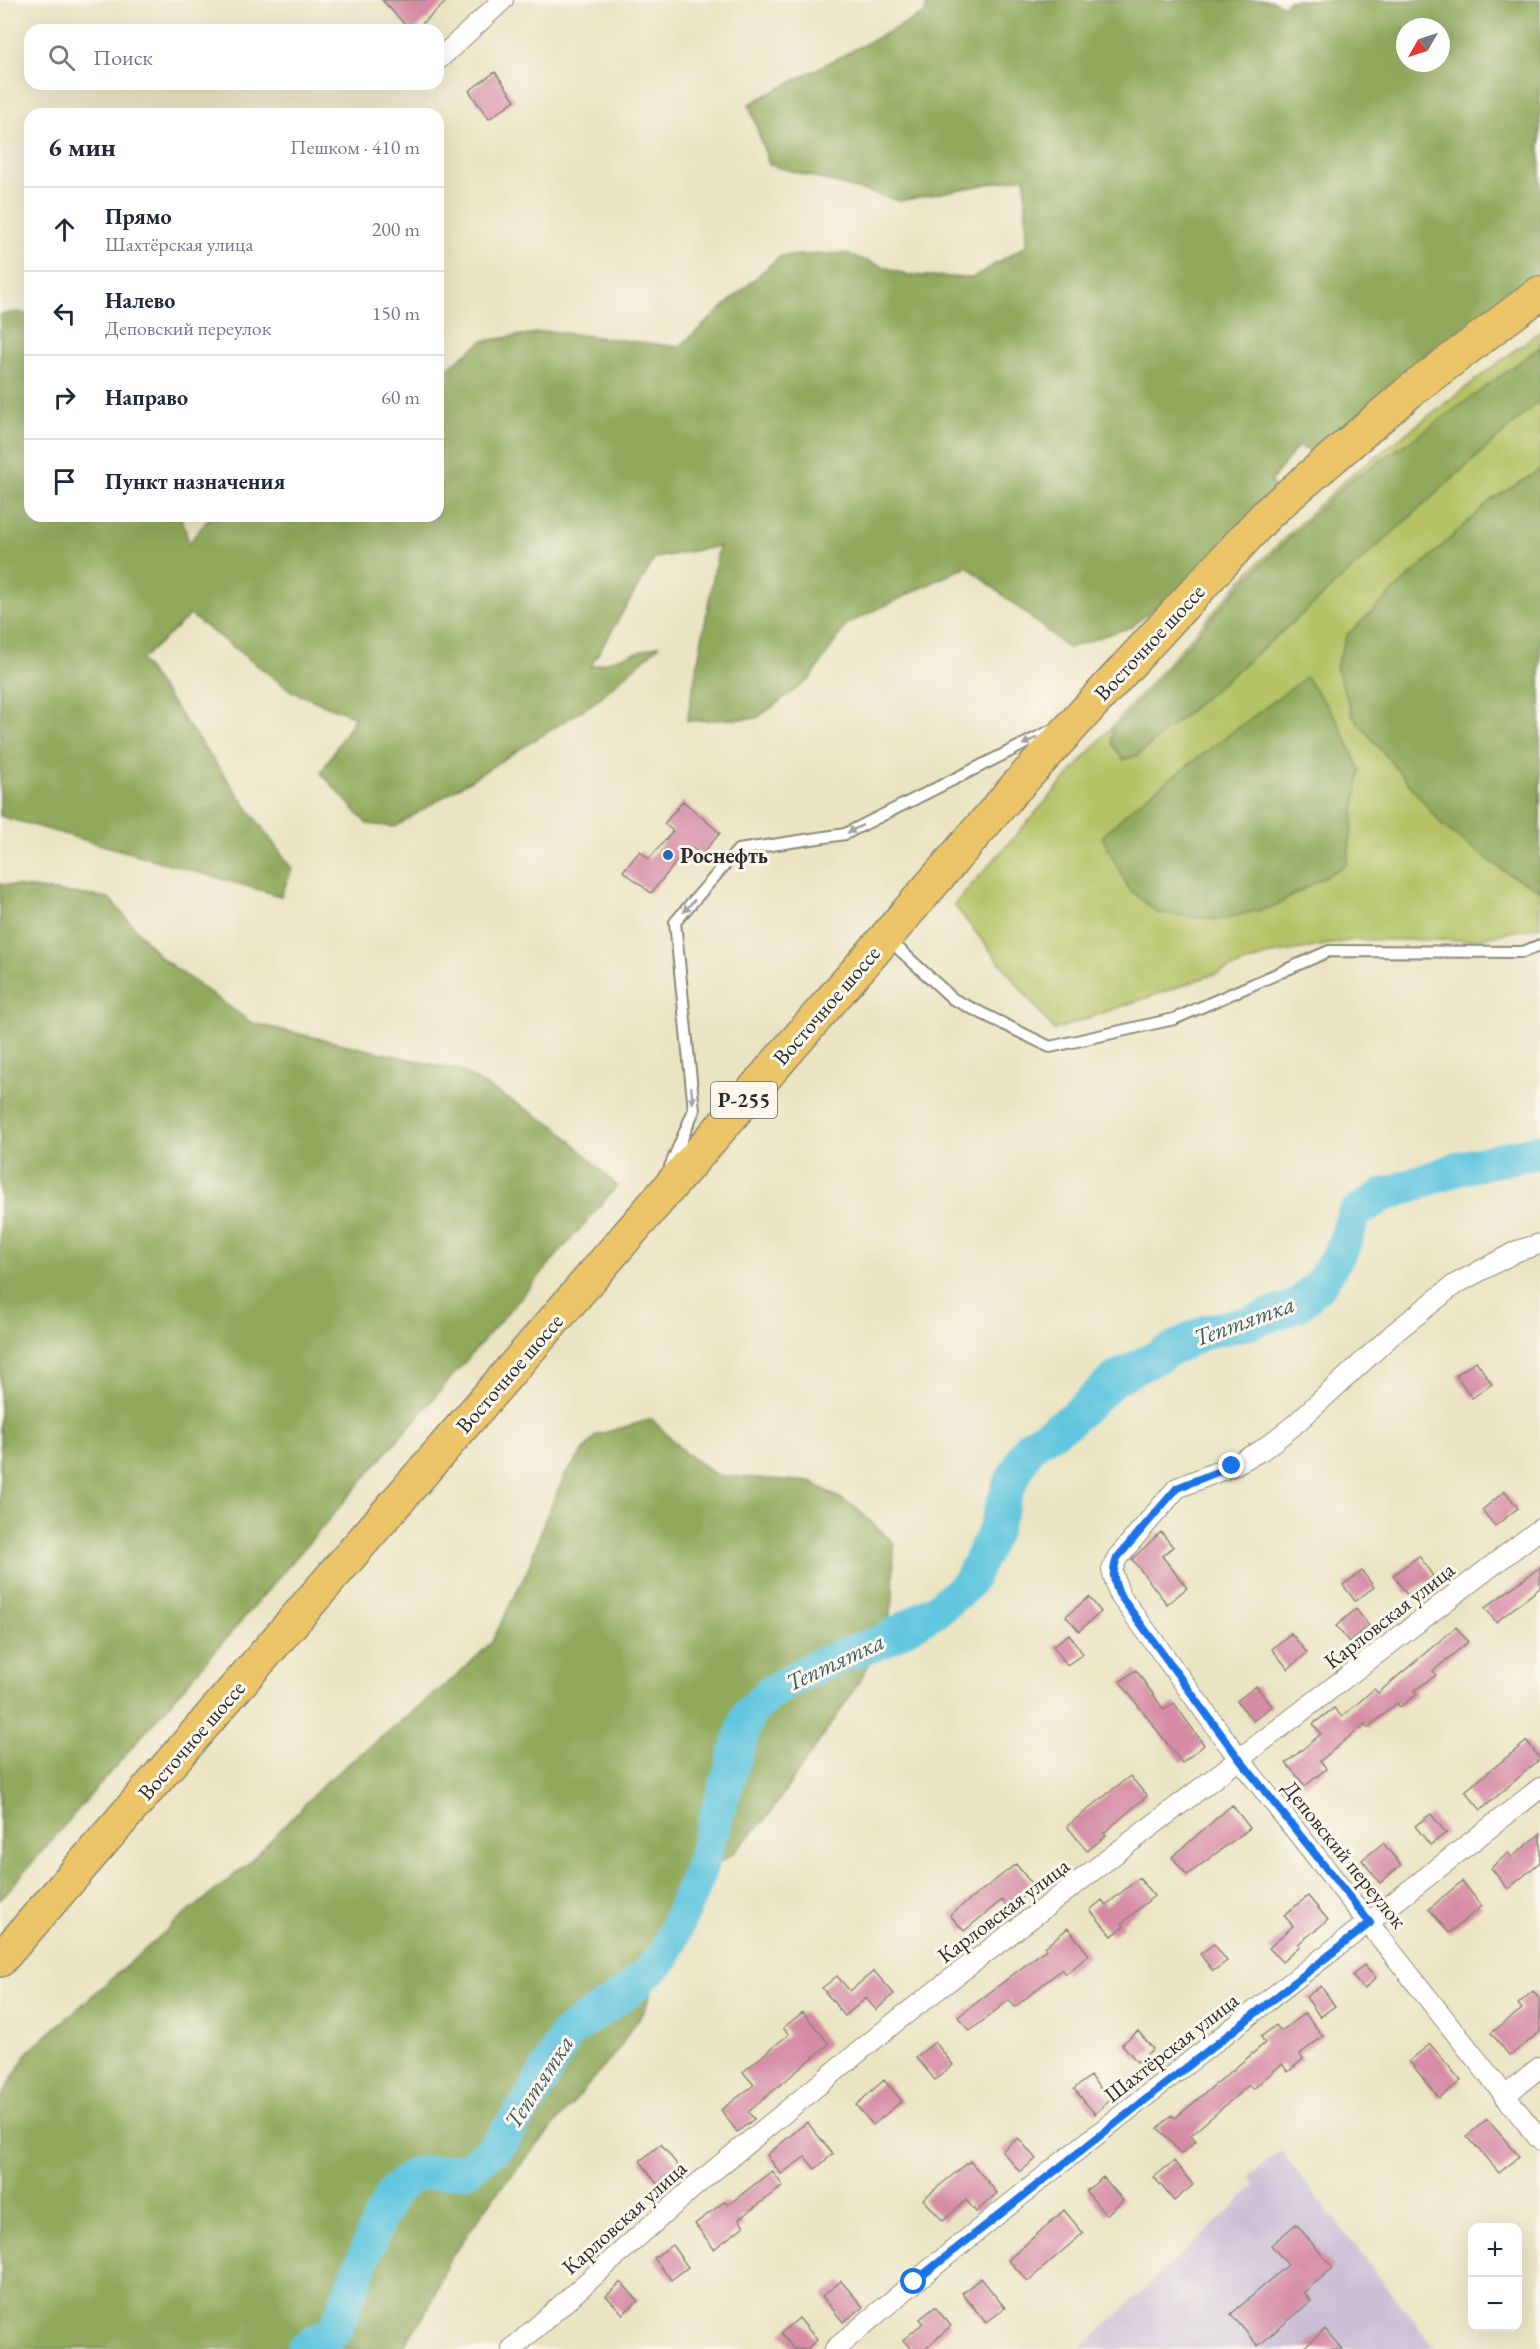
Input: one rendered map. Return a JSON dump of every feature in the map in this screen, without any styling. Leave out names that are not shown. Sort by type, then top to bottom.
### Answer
[{"type":"highway","name":"Восточное шоссе","points":[[0,1960],[886,937],[1082,715],[1268,513],[1409,392],[1540,293]]},
{"type":"street","points":[[444,54],[503,0]]},
{"type":"street","name":"Деповский переулок","points":[[1540,1244],[1517,1251],[1454,1285],[1394,1333],[1293,1426],[1262,1450],[1232,1466],[1177,1488],[1117,1558],[1112,1570],[1119,1594],[1240,1760],[1540,2140]]},
{"type":"street","name":"Карловская улица","points":[[512,2349],[696,2185],[890,2026],[1540,1529]]},
{"type":"street","name":"Шахтёрская улица","points":[[835,2349],[914,2282],[1087,2144],[1540,1788]]},
{"type":"street","points":[[1504,2096],[1540,2067]]},
{"type":"lane","points":[[656,1201],[694,1110],[675,922],[738,850],[845,834],[1082,715]]},
{"type":"lane","points":[[886,937],[953,999],[1050,1047],[1174,1019],[1329,951],[1523,952],[1540,945]]},
{"type":"shaded area","points":[[1281,2151],[1435,2349],[1080,2349],[1256,2185],[1250,2175]]},
{"type":"green space","points":[[928,0],[1270,0],[1284,6],[1289,0],[1540,0],[1540,286],[1476,320],[1414,407],[1332,460],[1298,446],[1271,481],[1283,504],[1131,627],[1068,648],[967,566],[847,624],[810,679],[757,718],[687,721],[719,546],[655,558],[590,667],[660,645],[594,703],[395,827],[367,824],[321,773],[355,717],[293,692],[190,615],[141,660],[292,869],[281,896],[0,816],[0,315],[17,312],[24,314],[24,522],[183,522],[189,543],[206,522],[444,522],[444,370],[483,341],[549,331],[679,347],[780,256],[845,253],[907,275],[972,278],[1027,245],[1025,177],[900,201],[769,165],[749,104],[925,13]]},
{"type":"green space","points":[[1540,331],[1540,926],[1471,940],[1354,940],[1272,954],[1054,1030],[954,905],[1248,573],[1346,479]]},
{"type":"green space","points":[[1540,347],[1540,400],[1291,624],[1138,755],[1123,760],[1112,743],[1112,731],[1245,581],[1348,482],[1418,436]]},
{"type":"green space","points":[[1540,470],[1540,890],[1507,873],[1444,827],[1353,716],[1336,667],[1347,635],[1491,500]]},
{"type":"green space","points":[[1306,677],[1337,720],[1360,770],[1347,864],[1273,907],[1218,920],[1158,913],[1129,889],[1102,837],[1135,805]]},
{"type":"green space","points":[[0,884],[109,898],[160,957],[252,1023],[461,1071],[558,1128],[617,1186],[0,1900]]},
{"type":"green space","points":[[652,1419],[684,1452],[717,1475],[811,1482],[854,1506],[894,1543],[893,1602],[883,1641],[851,1695],[768,1816],[734,1853],[698,1876],[687,1921],[663,1958],[645,2009],[616,2052],[496,2194],[448,2262],[430,2306],[402,2349],[0,2349],[0,2099],[28,2052],[174,1924],[248,1864],[325,1783],[455,1677],[491,1643],[528,1569],[544,1522],[565,1475],[596,1435]]},
{"type":"building","points":[[382,0],[448,0],[422,24],[404,24]]},
{"type":"building","points":[[495,72],[515,100],[489,119],[469,91]]},
{"type":"building","points":[[683,801],[720,833],[701,855],[690,846],[651,893],[623,871],[640,851],[649,859],[673,831],[664,824]]},
{"type":"building","points":[[1476,1361],[1492,1384],[1472,1398],[1456,1375]]},
{"type":"building","points":[[1505,1491],[1518,1508],[1495,1526],[1482,1510]]},
{"type":"building","points":[[1161,1532],[1173,1547],[1162,1556],[1187,1588],[1167,1604],[1132,1559]]},
{"type":"building","points":[[1419,1556],[1433,1576],[1407,1595],[1393,1575]]},
{"type":"building","points":[[1540,1567],[1540,1588],[1496,1622],[1485,1608]]},
{"type":"building","points":[[1362,1571],[1374,1587],[1355,1601],[1343,1585]]},
{"type":"building","points":[[1089,1597],[1101,1612],[1079,1631],[1066,1616]]},
{"type":"building","points":[[1356,1609],[1369,1626],[1349,1642],[1336,1626]]},
{"type":"building","points":[[1456,1627],[1468,1642],[1433,1671],[1436,1675],[1414,1691],[1417,1694],[1400,1707],[1397,1703],[1368,1728],[1365,1724],[1320,1761],[1326,1769],[1305,1786],[1286,1763],[1321,1734],[1313,1724],[1334,1708],[1342,1717],[1374,1689],[1378,1693]]},
{"type":"building","points":[[1291,1633],[1307,1653],[1288,1669],[1272,1649]]},
{"type":"building","points":[[1069,1634],[1083,1654],[1067,1665],[1053,1646]]},
{"type":"building","points":[[1136,1670],[1164,1710],[1174,1703],[1204,1745],[1182,1763],[1120,1682]]},
{"type":"building","points":[[1256,1686],[1272,1706],[1253,1721],[1237,1701]]},
{"type":"building","points":[[1527,1741],[1540,1759],[1481,1810],[1465,1791]]},
{"type":"building","points":[[1130,1776],[1147,1796],[1087,1851],[1067,1826]]},
{"type":"building","points":[[1232,1805],[1250,1828],[1187,1875],[1172,1857]]},
{"type":"building","points":[[1431,1814],[1446,1833],[1430,1845],[1415,1826]]},
{"type":"building","points":[[1540,1834],[1540,1862],[1508,1889],[1491,1868],[1508,1853],[1512,1857]]},
{"type":"building","points":[[1383,1843],[1401,1865],[1380,1883],[1362,1860]]},
{"type":"building","points":[[1016,1864],[1034,1887],[1008,1908],[1002,1900],[964,1931],[950,1915]]},
{"type":"building","points":[[1139,1878],[1154,1896],[1122,1923],[1124,1926],[1112,1936],[1090,1910],[1102,1900],[1106,1905]]},
{"type":"building","points":[[1462,1881],[1482,1906],[1449,1933],[1429,1909]]},
{"type":"building","points":[[1308,1896],[1328,1920],[1298,1944],[1300,1946],[1282,1962],[1269,1948],[1293,1926],[1284,1915]]},
{"type":"building","points":[[1068,1928],[1089,1955],[1066,1974],[1062,1969],[1015,2007],[1009,2000],[970,2031],[958,2017],[1046,1949],[1045,1947]]},
{"type":"building","points":[[1214,1944],[1227,1961],[1213,1971],[1200,1954]]},
{"type":"building","points":[[1364,1965],[1376,1978],[1364,1989],[1352,1976]]},
{"type":"building","points":[[874,1971],[894,1994],[876,2010],[866,1998],[845,2016],[822,1988],[837,1976],[850,1991]]},
{"type":"building","points":[[1321,1986],[1335,2006],[1320,2017],[1306,1997]]},
{"type":"building","points":[[1533,1991],[1540,2000],[1540,2032],[1510,2056],[1491,2033],[1522,2009],[1518,2004]]},
{"type":"building","points":[[803,2012],[829,2044],[748,2112],[754,2119],[737,2132],[721,2110],[754,2085],[743,2072],[789,2034],[783,2028]]},
{"type":"building","points":[[1305,2013],[1323,2036],[1300,2054],[1303,2059],[1288,2072],[1282,2064],[1253,2089],[1249,2085],[1191,2135],[1196,2141],[1181,2154],[1158,2128],[1172,2115],[1175,2118],[1265,2043],[1261,2037],[1276,2025],[1281,2031]]},
{"type":"building","points":[[1138,2031],[1153,2049],[1137,2062],[1122,2044]]},
{"type":"building","points":[[935,2042],[953,2065],[935,2080],[916,2057]]},
{"type":"building","points":[[1430,2044],[1461,2081],[1439,2098],[1409,2061]]},
{"type":"building","points":[[1090,2076],[1110,2100],[1095,2114],[1074,2089]]},
{"type":"building","points":[[884,2080],[902,2101],[873,2125],[856,2105]]},
{"type":"building","points":[[1487,2119],[1519,2156],[1499,2173],[1467,2136]]},
{"type":"building","points":[[807,2122],[833,2154],[815,2169],[805,2157],[781,2174],[767,2155]]},
{"type":"building","points":[[1018,2138],[1036,2159],[1020,2172],[1002,2151]]},
{"type":"building","points":[[661,2144],[679,2167],[657,2184],[640,2161]]},
{"type":"building","points":[[970,2161],[997,2193],[976,2212],[966,2200],[943,2221],[923,2199]]},
{"type":"building","points":[[1174,2161],[1193,2185],[1174,2201],[1154,2177]]},
{"type":"building","points":[[772,2171],[783,2186],[739,2219],[744,2226],[714,2249],[695,2224],[725,2201],[728,2205]]},
{"type":"building","points":[[1103,2177],[1123,2200],[1106,2215],[1086,2191]]},
{"type":"building","points":[[1064,2210],[1083,2233],[1028,2281],[1008,2260]]},
{"type":"building","points":[[1296,2224],[1333,2268],[1304,2292],[1311,2301],[1258,2346],[1231,2314],[1288,2265],[1271,2245]]},
{"type":"building","points":[[672,2245],[688,2267],[671,2280],[654,2258]]},
{"type":"building","points":[[981,2278],[1005,2308],[986,2323],[962,2293]]},
{"type":"building","points":[[841,2281],[863,2307],[843,2322],[822,2296]]},
{"type":"building","points":[[621,2282],[638,2301],[623,2314],[606,2296]]},
{"type":"building","points":[[935,2307],[951,2326],[925,2349],[911,2349],[903,2340],[923,2323],[920,2319]]},
{"type":"building","points":[[799,2318],[817,2340],[806,2349],[794,2349],[781,2333]]},
{"type":"building","points":[[1325,2329],[1342,2349],[1302,2349]]},
{"type":"waterway","name":"Тептятка","points":[[304,2349],[335,2330],[378,2222],[393,2192],[414,2174],[466,2170],[496,2147],[532,2097],[567,2033],[627,1992],[663,1958],[698,1876],[748,1715],[769,1693],[818,1665],[883,1641],[938,1609],[968,1584],[993,1534],[1008,1488],[1029,1446],[1069,1421],[1116,1378],[1207,1331],[1249,1323],[1298,1305],[1320,1284],[1343,1247],[1354,1214],[1382,1196],[1460,1168],[1540,1151]]},
{"type":"place","name":"Роснефть","points":[[668,855]]},
{"type":"route","points":[[914,2282],[1105,2129],[1370,1923],[1240,1760],[1119,1594],[1114,1582],[1112,1570],[1117,1558],[1177,1488],[1232,1466]]}]
